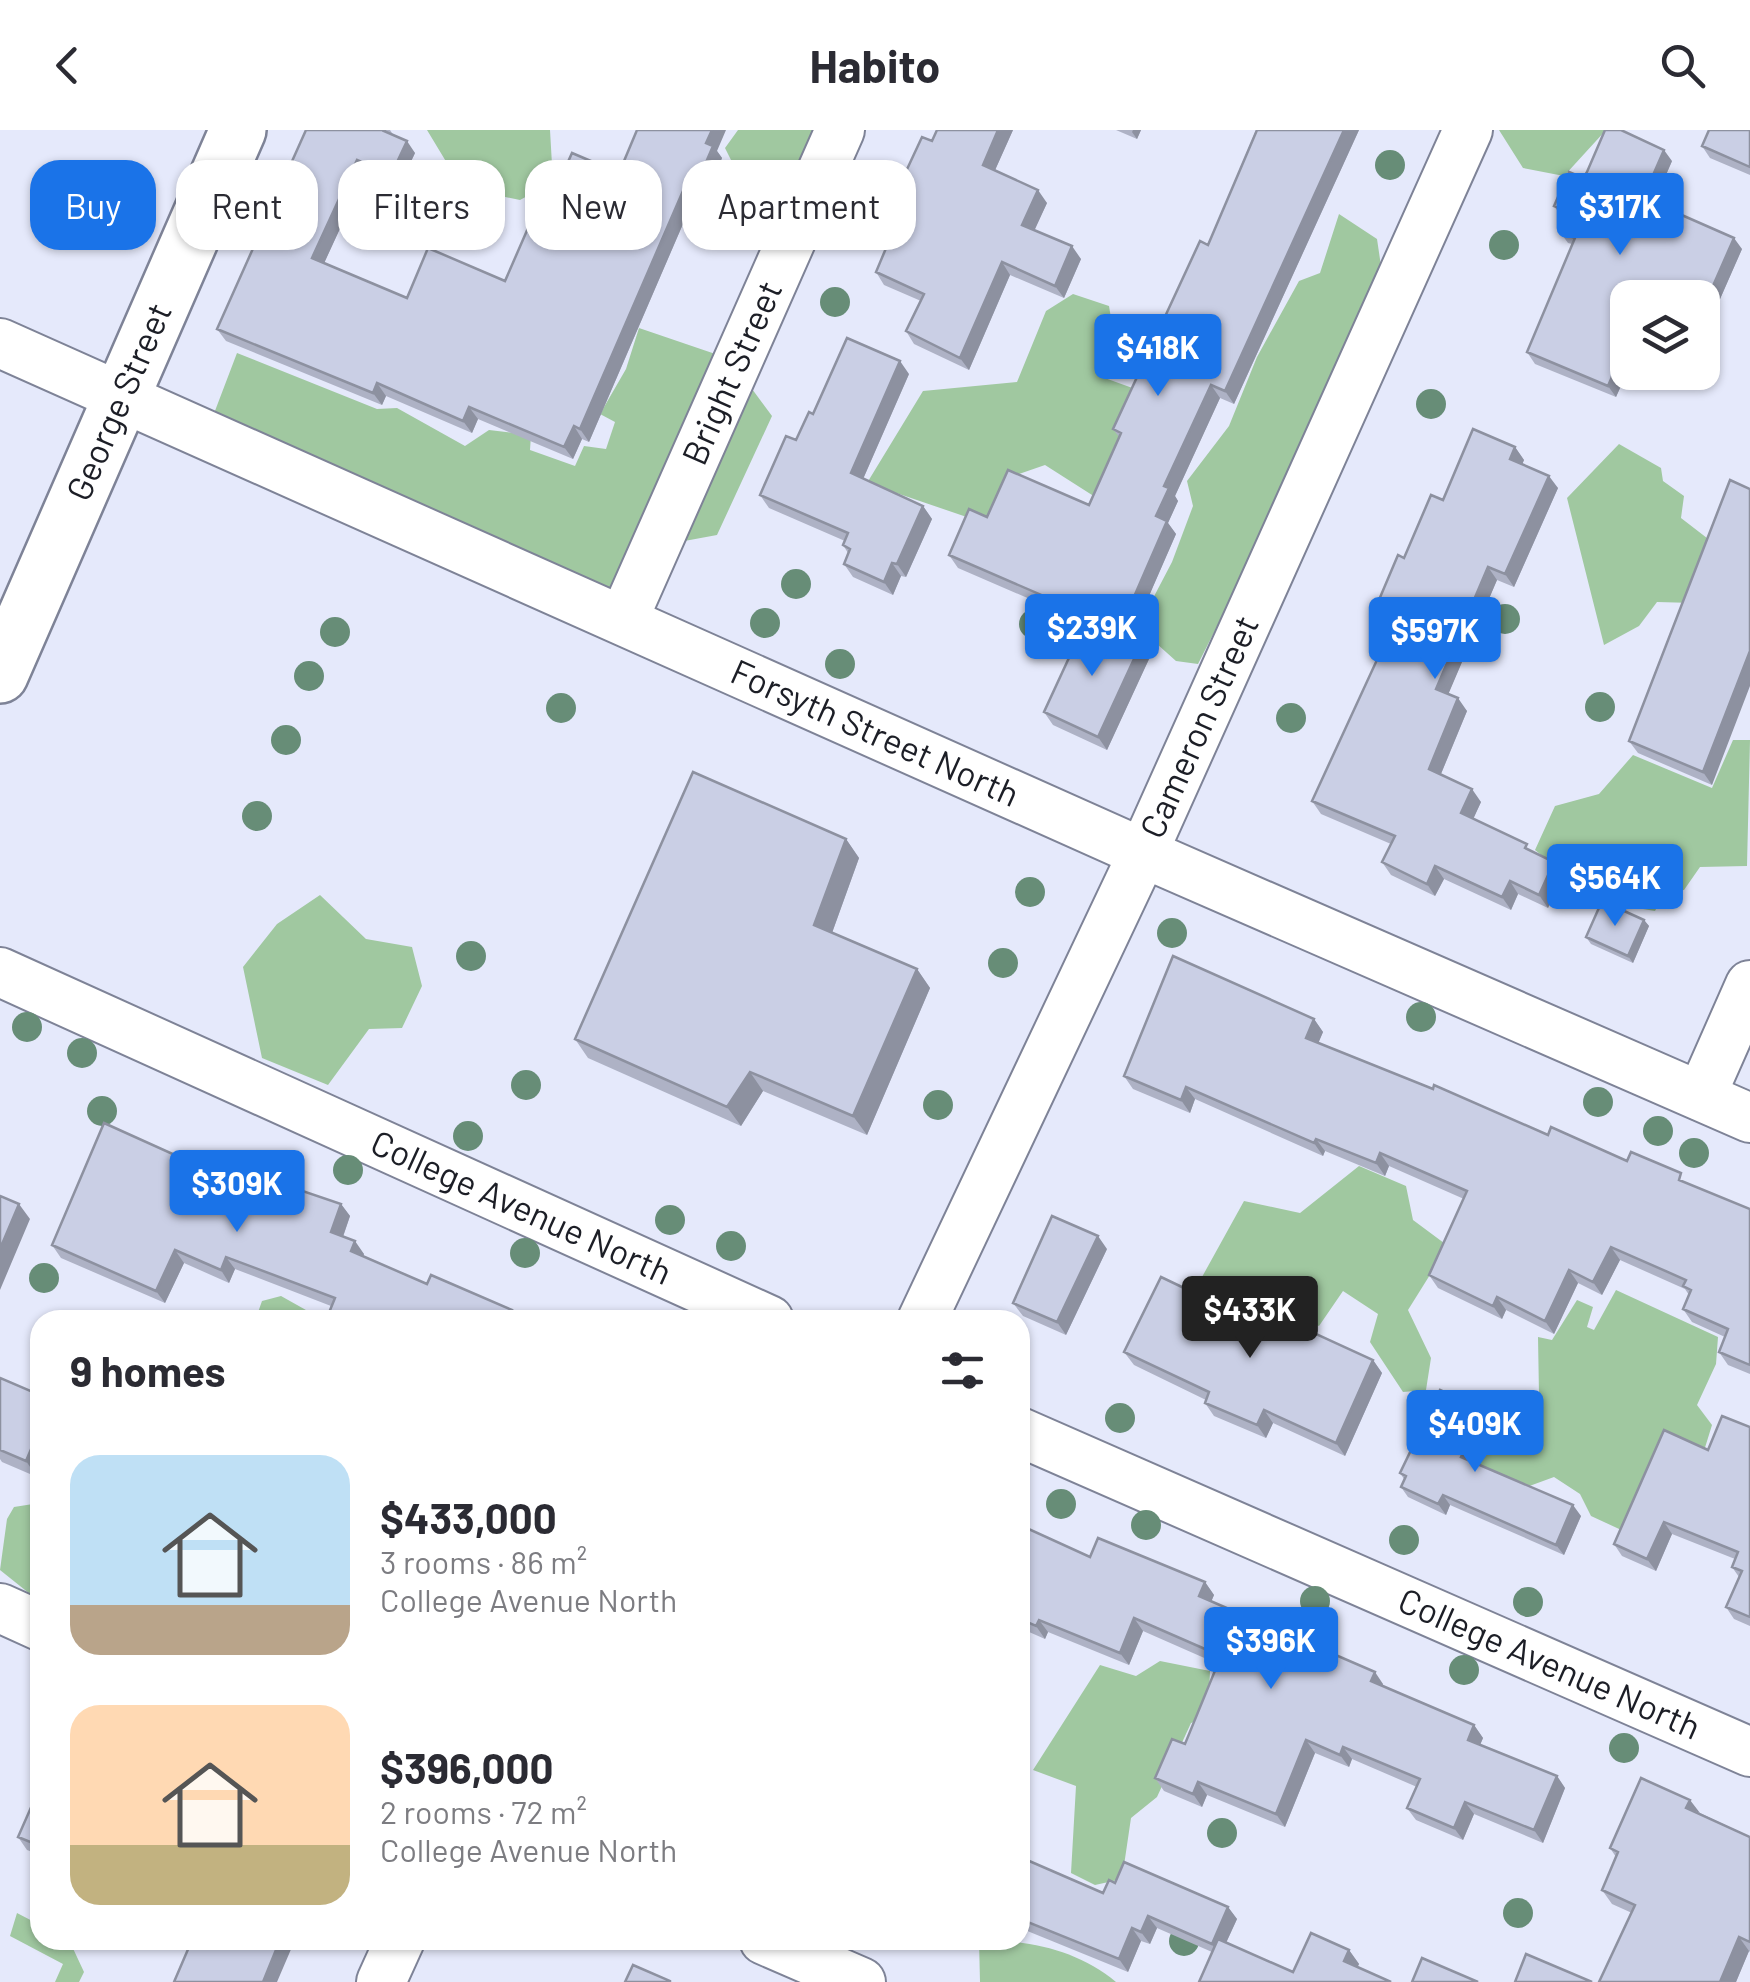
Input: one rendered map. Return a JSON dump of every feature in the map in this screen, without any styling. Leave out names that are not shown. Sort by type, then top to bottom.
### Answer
[{"type":"street","name":"George Street","points":[[0,675],[238,130]]},
{"type":"street","name":"Bright Street","points":[[624,618],[840,130]]},
{"type":"street","name":"Cameron Street","points":[[927,1310],[1143,853],[1468,130]]},
{"type":"street","name":"Forsyth Street North","points":[[0,343],[624,618],[1143,853],[1750,1118]]},
{"type":"street","name":"College Avenue North","points":[[0,972],[683,1302],[721,1310]]},
{"type":"street","points":[[1701,1096],[1750,986]]},
{"type":"street","name":"College Avenue North","points":[[1030,1436],[1750,1752]]},
{"type":"street","points":[[0,1608],[30,1622]]},
{"type":"street","points":[[381,1982],[395,1950]]},
{"type":"street","points":[[787,1950],[860,1982]]},
{"type":"green space","points":[[427,130],[550,130],[552,160],[525,160],[525,197],[520,200],[505,197],[505,160],[445,160]]},
{"type":"green space","points":[[738,130],[828,130],[808,160],[731,160],[725,148]]},
{"type":"green space","points":[[1499,130],[1606,130],[1564,176],[1523,168]]},
{"type":"green space","points":[[1339,214],[1377,239],[1385,293],[1198,664],[1176,661],[1138,627],[1172,562],[1193,506],[1187,481],[1229,426],[1257,357],[1299,281],[1320,273]]},
{"type":"green space","points":[[1073,294],[1109,306],[1117,354],[1102,377],[1138,390],[1103,502],[1045,465],[1019,474],[996,527],[867,483],[923,391],[1017,382],[1046,311]]},
{"type":"green space","points":[[639,328],[730,359],[772,416],[717,535],[679,542],[622,594],[562,607],[210,424],[237,353],[377,409],[397,408],[465,446],[489,430],[531,435],[530,450],[575,466],[584,446],[606,449],[615,422],[600,414],[626,369]]},
{"type":"green space","points":[[1619,444],[1661,468],[1663,481],[1684,496],[1681,518],[1716,545],[1694,603],[1657,602],[1639,626],[1604,645],[1567,498]]},
{"type":"green space","points":[[1733,740],[1750,740],[1747,866],[1700,867],[1684,890],[1665,892],[1655,911],[1619,905],[1630,877],[1590,862],[1572,880],[1535,850],[1555,806],[1599,794],[1633,755],[1712,788]]},
{"type":"green space","points":[[320,895],[366,939],[412,947],[422,986],[402,1028],[369,1029],[328,1085],[262,1058],[243,967],[277,924]]},
{"type":"green space","points":[[1359,1166],[1406,1186],[1413,1220],[1448,1246],[1408,1310],[1431,1358],[1426,1390],[1403,1392],[1370,1342],[1378,1314],[1343,1291],[1319,1326],[1202,1277],[1244,1201],[1300,1213]]},
{"type":"green space","points":[[1616,1290],[1718,1337],[1716,1364],[1697,1405],[1712,1425],[1703,1454],[1630,1534],[1591,1516],[1580,1494],[1554,1477],[1516,1491],[1471,1467],[1494,1425],[1539,1395],[1538,1337],[1552,1340],[1577,1300],[1593,1307],[1587,1327],[1594,1330]]},
{"type":"green space","points":[[281,1296],[306,1310],[259,1310],[262,1301]]},
{"type":"green space","points":[[30,1504],[30,1594],[0,1570],[7,1519],[14,1507]]},
{"type":"green space","points":[[1160,1661],[1210,1671],[1208,1717],[1191,1723],[1157,1797],[1131,1818],[1122,1879],[1095,1885],[1071,1873],[1076,1786],[1033,1770],[1100,1665],[1136,1676]]},
{"type":"green space","points":[[17,1913],[30,1920],[30,1947],[10,1936]]},
{"type":"green space","points":[[1030,1945],[1069,1955],[1116,1982],[980,1982],[979,1950],[1030,1950]]},
{"type":"green space","points":[[36,1950],[74,1950],[84,1972],[79,1982],[55,1982],[63,1964]]},
{"type":"building","points":[[306,130],[385,130],[407,141],[398,160],[338,160],[338,201],[318,245],[318,160],[293,160]]},
{"type":"building","points":[[637,130],[712,130],[706,143],[713,146],[707,160],[682,160],[682,193],[662,240],[662,160],[624,160]]},
{"type":"building","points":[[937,130],[998,130],[983,165],[1038,190],[1022,225],[1072,246],[1055,286],[1002,262],[960,358],[906,331],[924,294],[876,272],[885,250],[916,250],[916,160],[911,160],[922,137],[932,141]]},
{"type":"building","points":[[1257,130],[1344,130],[1225,391],[1211,385],[1164,486],[1169,488],[1156,516],[1167,521],[1120,629],[949,555],[969,509],[987,517],[1008,470],[1089,505],[1121,433],[1113,429],[1200,241],[1208,245]]},
{"type":"building","points":[[1605,130],[1621,130],[1664,150],[1643,198],[1734,238],[1716,280],[1610,280],[1608,386],[1527,352],[1575,238],[1560,232],[1569,212],[1554,206],[1569,172],[1583,178]]},
{"type":"building","points":[[1709,130],[1750,130],[1750,167],[1702,146]]},
{"type":"building","points":[[572,153],[588,160],[569,160]]},
{"type":"building","points":[[525,235],[525,250],[657,250],[580,429],[574,426],[564,447],[469,407],[463,421],[377,383],[373,393],[217,329],[252,250],[316,250],[312,258],[407,298],[427,250],[505,281]]},
{"type":"building","points":[[847,338],[900,361],[851,473],[923,506],[897,564],[892,563],[884,582],[844,564],[850,549],[843,545],[848,533],[760,495],[786,436],[796,440],[809,412],[813,414]]},
{"type":"building","points":[[1473,429],[1515,447],[1510,459],[1549,476],[1505,574],[1488,567],[1436,689],[1458,698],[1429,769],[1472,789],[1461,813],[1527,844],[1525,848],[1554,862],[1539,895],[1510,881],[1502,897],[1435,866],[1427,884],[1382,862],[1395,836],[1312,801],[1394,623],[1373,614],[1398,555],[1404,558],[1431,495],[1443,500]]},
{"type":"building","points":[[1730,480],[1750,489],[1750,651],[1703,772],[1629,741]]},
{"type":"building","points":[[1086,621],[1140,646],[1098,737],[1044,712]]},
{"type":"building","points":[[693,772],[846,839],[814,925],[917,969],[853,1116],[750,1072],[727,1107],[575,1039]]},
{"type":"building","points":[[1602,901],[1644,920],[1628,956],[1586,937]]},
{"type":"building","points":[[1173,956],[1314,1019],[1306,1038],[1433,1089],[1434,1085],[1548,1135],[1551,1127],[1627,1161],[1631,1152],[1681,1173],[1679,1180],[1750,1209],[1750,1365],[1719,1352],[1728,1329],[1683,1309],[1691,1290],[1683,1286],[1686,1280],[1611,1247],[1593,1282],[1569,1270],[1545,1321],[1497,1297],[1493,1306],[1429,1275],[1467,1191],[1380,1153],[1376,1163],[1316,1139],[1314,1143],[1186,1087],[1181,1100],[1124,1076]]},
{"type":"building","points":[[104,1123],[281,1203],[288,1186],[341,1204],[331,1232],[355,1241],[351,1251],[427,1284],[431,1275],[512,1310],[330,1310],[335,1298],[226,1257],[221,1270],[175,1250],[156,1291],[52,1245]]},
{"type":"building","points":[[0,1196],[19,1204],[0,1249]]},
{"type":"building","points":[[1052,1216],[1098,1236],[1057,1322],[1013,1303]]},
{"type":"building","points":[[1161,1277],[1251,1320],[1257,1307],[1373,1360],[1336,1443],[1264,1410],[1257,1425],[1205,1403],[1209,1392],[1124,1352]]},
{"type":"building","points":[[0,1378],[30,1391],[30,1452],[26,1461],[0,1450]]},
{"type":"building","points":[[1440,1390],[1483,1410],[1461,1457],[1573,1505],[1556,1545],[1443,1495],[1438,1504],[1401,1487],[1406,1476],[1400,1473]]},
{"type":"building","points":[[1722,1416],[1750,1427],[1750,1617],[1726,1607],[1742,1571],[1732,1567],[1738,1552],[1664,1522],[1647,1559],[1614,1544],[1664,1430],[1708,1450]]},
{"type":"building","points":[[1030,1530],[1090,1557],[1098,1538],[1205,1582],[1199,1596],[1375,1672],[1371,1681],[1474,1725],[1468,1740],[1557,1776],[1534,1830],[1465,1802],[1454,1828],[1407,1808],[1420,1779],[1343,1747],[1340,1755],[1306,1740],[1276,1814],[1198,1782],[1193,1794],[1155,1778],[1172,1739],[1185,1744],[1221,1656],[1134,1618],[1120,1653],[1039,1620],[1036,1626],[1030,1623]]},
{"type":"building","points":[[1641,1778],[1690,1800],[1686,1808],[1750,1837],[1750,1942],[1739,1937],[1720,1982],[1599,1982],[1635,1905],[1602,1890],[1618,1852],[1610,1848]]},
{"type":"building","points":[[30,1810],[30,1842],[18,1837]]},
{"type":"building","points":[[1030,1861],[1103,1893],[1109,1880],[1115,1883],[1124,1862],[1228,1907],[1212,1944],[1148,1916],[1141,1932],[1132,1928],[1119,1959],[1030,1923]]},
{"type":"building","points":[[1311,1933],[1349,1950],[1344,1961],[1391,1982],[1199,1982],[1218,1939],[1293,1972]]},
{"type":"building","points":[[188,1950],[276,1950],[263,1982],[174,1982]]},
{"type":"building","points":[[1526,1954],[1592,1982],[1515,1982]]},
{"type":"building","points":[[1422,1958],[1478,1982],[1412,1982]]},
{"type":"building","points":[[633,1965],[670,1981],[670,1982],[625,1982]]}]
